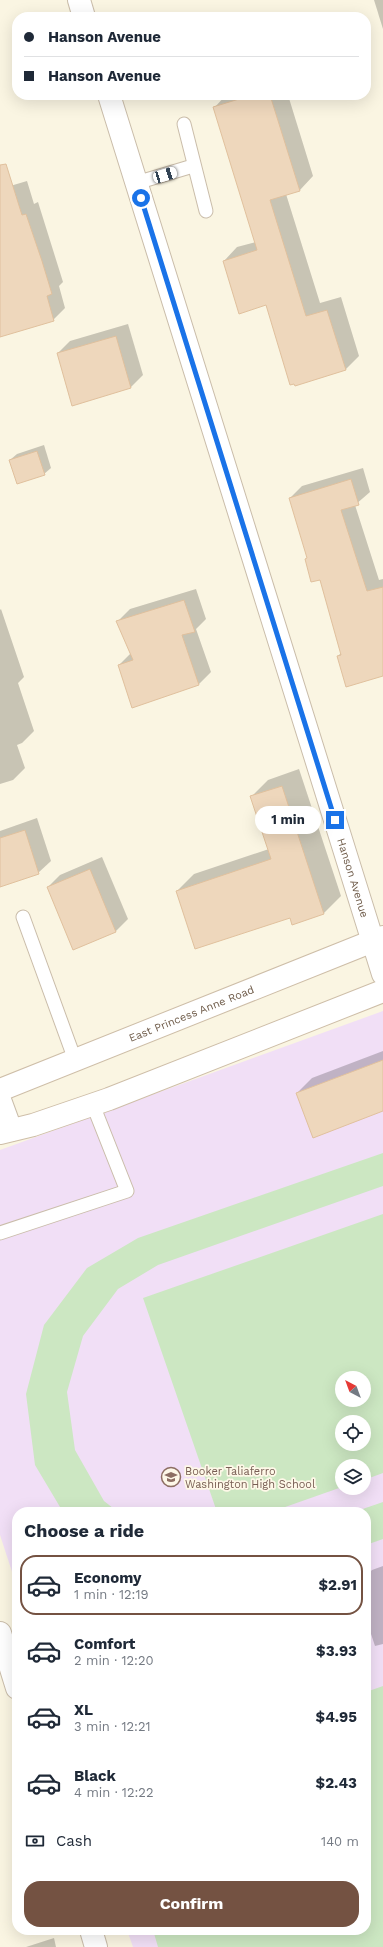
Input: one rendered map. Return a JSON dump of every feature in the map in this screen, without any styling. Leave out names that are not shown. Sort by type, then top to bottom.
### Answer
[{"type":"street","points":[[79,0],[83,12]]},
{"type":"street","name":"Hanson Avenue","points":[[111,100],[378,939],[383,974]]},
{"type":"street","name":"East Princess Anne Road","points":[[0,1090],[378,939]]},
{"type":"street","points":[[0,1100],[6,1131],[93,1105],[383,991]]},
{"type":"street","points":[[0,1633],[12,1672]]},
{"type":"street","points":[[92,1935],[96,1947]]},
{"type":"lane","points":[[184,124],[193,166],[206,212]]},
{"type":"lane","points":[[136,183],[193,166]]},
{"type":"lane","points":[[23,917],[75,1060]]},
{"type":"lane","points":[[0,1233],[127,1191],[93,1105]]},
{"type":"shaded area","name":"Booker Taliaferro Washington High School","points":[[383,1011],[383,1947],[133,1947],[129,1935],[371,1935],[371,1507],[12,1507],[12,1572],[0,1535],[0,1150]]},
{"type":"green space","points":[[383,1153],[383,1186],[158,1265],[118,1289],[83,1336],[67,1392],[75,1450],[104,1501],[112,1507],[60,1507],[35,1465],[26,1394],[44,1325],[87,1268],[138,1238]]},
{"type":"green space","points":[[383,1214],[383,1473],[371,1477],[371,1459],[335,1459],[335,1489],[285,1507],[215,1507],[143,1298]]},
{"type":"green space","points":[[383,1502],[383,1539],[371,1543],[371,1507],[368,1507]]},
{"type":"green space","points":[[383,1686],[383,1947],[158,1947],[154,1935],[371,1935],[371,1690]]},
{"type":"building","points":[[236,100],[272,100],[300,191],[270,200],[306,316],[327,310],[346,370],[295,386],[294,384],[290,385],[266,305],[239,314],[223,261],[257,250],[213,107]]},
{"type":"building","points":[[6,164],[22,215],[26,214],[42,261],[52,294],[47,296],[54,321],[0,337],[0,165]]},
{"type":"building","points":[[116,336],[131,388],[72,406],[57,353]]},
{"type":"building","points":[[37,451],[45,475],[17,484],[9,460]]},
{"type":"building","points":[[351,479],[359,505],[341,510],[367,591],[383,587],[383,676],[346,687],[337,656],[341,655],[320,580],[311,582],[305,559],[307,558],[289,498]]},
{"type":"building","points":[[184,600],[195,632],[182,635],[199,685],[132,708],[118,665],[133,660],[116,621]]},
{"type":"building","points":[[282,786],[324,914],[292,925],[290,918],[195,949],[176,891],[271,859],[250,796]]},
{"type":"building","points":[[25,830],[39,874],[0,887],[0,838]]},
{"type":"building","points":[[90,869],[116,932],[73,950],[47,887]]},
{"type":"building","points":[[383,1060],[383,1111],[313,1138],[296,1093]]},
{"type":"place","name":"Booker Taliaferro Washington High School","points":[[171,1477]]},
{"type":"route","points":[[141,198],[335,820]]}]
